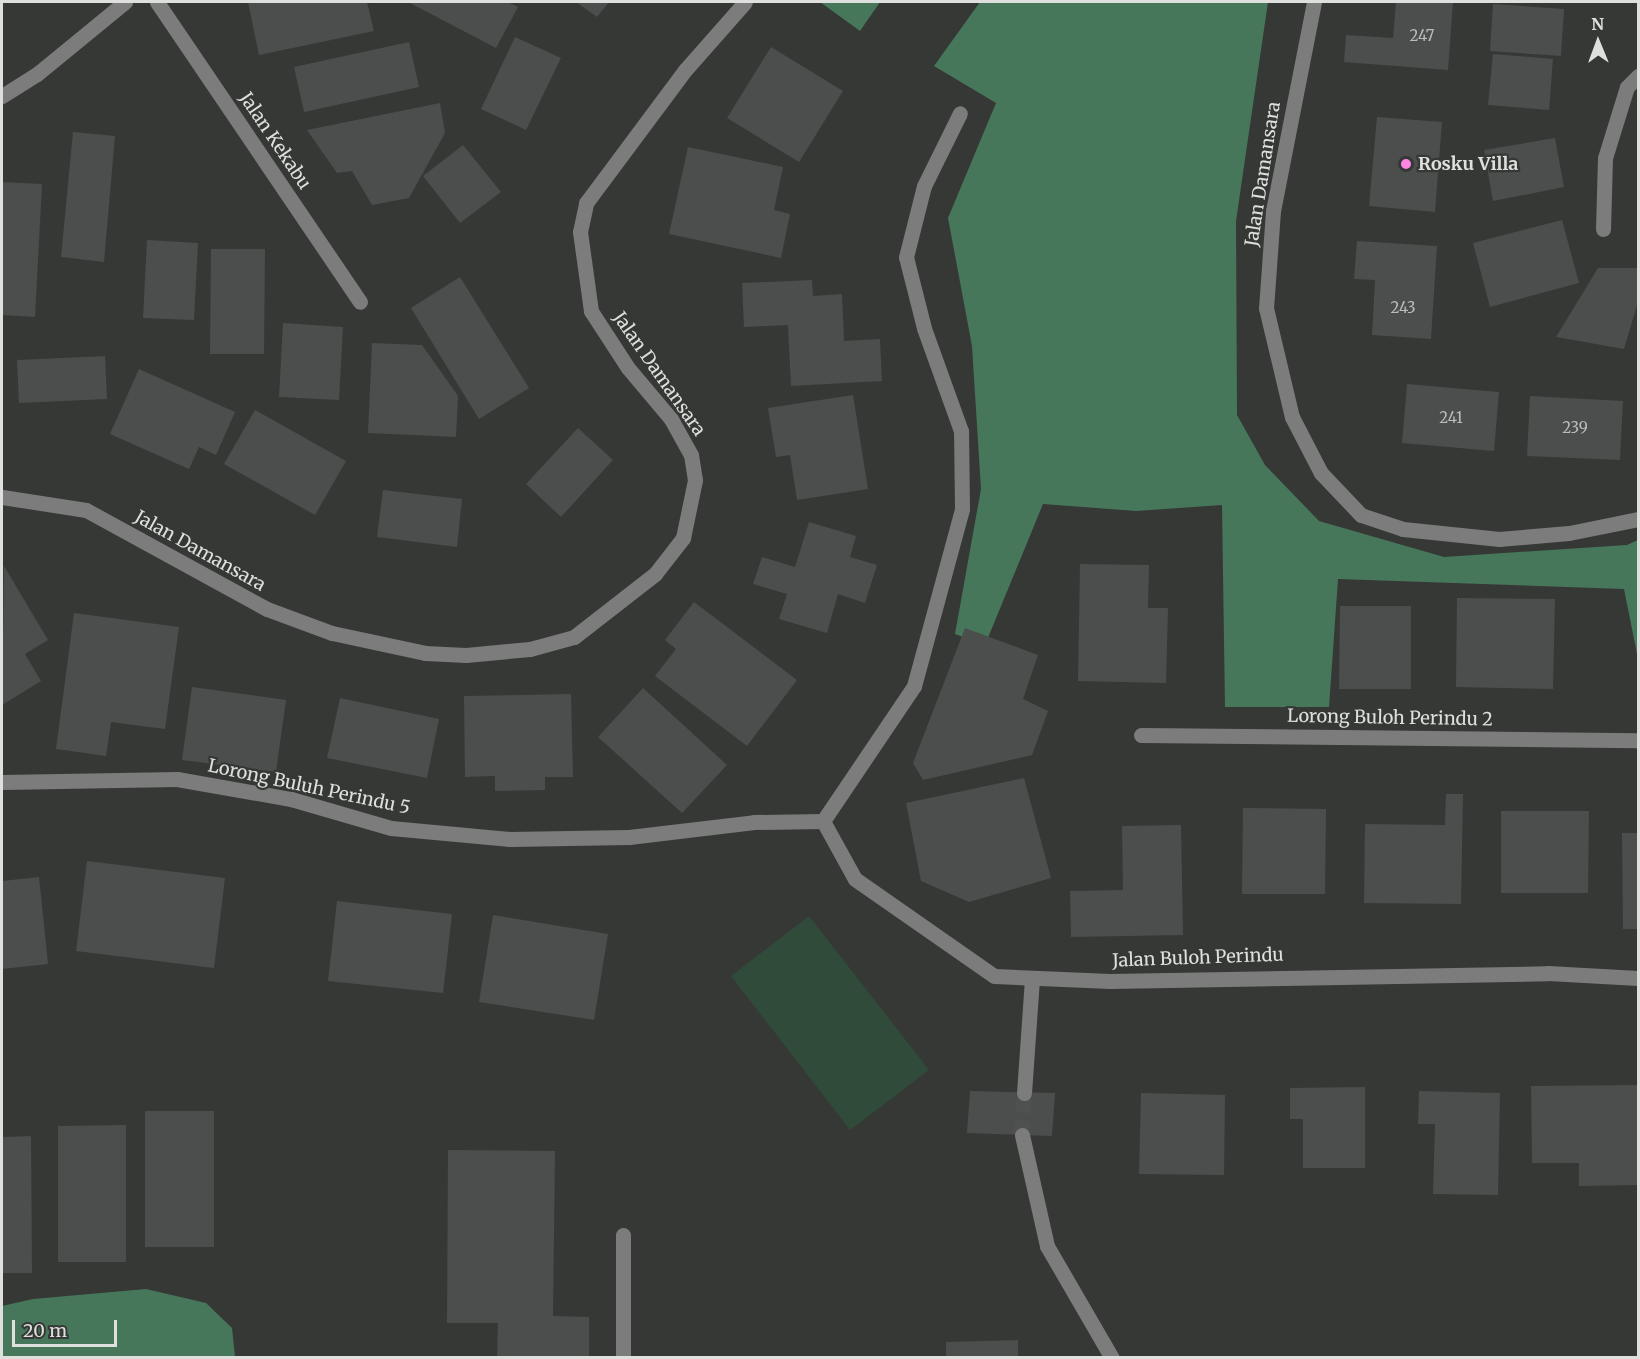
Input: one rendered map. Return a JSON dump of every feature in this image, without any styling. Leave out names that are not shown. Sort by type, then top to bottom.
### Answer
[{"type":"street","points":[[2,96],[37,74],[125,2]]},
{"type":"street","name":"Jalan Kekabu","points":[[157,2],[360,302]]},
{"type":"street","name":"Jalan Damansara","points":[[2,497],[86,510],[267,609],[332,633],[425,653],[466,655],[530,648],[574,637],[612,611],[662,565],[683,538],[694,480],[691,455],[671,419],[628,368],[591,311],[580,242],[586,203],[686,69],[744,2]]},
{"type":"street","name":"Jalan Damansara","points":[[1314,2],[1273,211],[1266,308],[1292,417],[1321,473],[1361,514],[1403,530],[1499,539],[1569,533],[1638,519]]},
{"type":"street","points":[[1603,229],[1605,158],[1627,87],[1638,76]]},
{"type":"street","points":[[823,821],[914,686],[962,509],[961,431],[924,328],[906,257],[924,186],[960,113]]},
{"type":"street","name":"Lorong Buloh Perindu 2","points":[[1141,735],[1638,740]]},
{"type":"street","name":"Lorong Buluh Perindu 5","points":[[2,782],[177,779],[291,799],[391,828],[510,839],[629,837],[754,822],[823,821]]},
{"type":"street","name":"Jalan Buloh Perindu","points":[[823,821],[855,879],[889,905],[994,976],[1110,981],[1548,973],[1638,978]]},
{"type":"street","points":[[1023,1093],[1032,978]]},
{"type":"street","points":[[1022,1135],[1047,1246],[1112,1358]]},
{"type":"street","points":[[623,1235],[623,1358]]},
{"type":"green space","points":[[820,2],[880,2],[860,31]]},
{"type":"green space","points":[[980,2],[1268,2],[1236,221],[1237,415],[1265,465],[1319,521],[1444,557],[1627,545],[1638,540],[1638,659],[1624,589],[1338,579],[1329,707],[1225,707],[1222,505],[1136,511],[1043,504],[985,645],[955,634],[981,489],[972,346],[948,218],[996,103],[934,66]]},
{"type":"green space","points":[[809,916],[929,1070],[850,1130],[731,976]]},
{"type":"green space","points":[[146,1289],[206,1303],[232,1328],[235,1357],[2,1357],[2,1306],[33,1299]]},
{"type":"building","points":[[248,2],[367,2],[374,31],[259,55]]},
{"type":"building","points":[[408,2],[508,2],[518,7],[496,48]]},
{"type":"building","points":[[576,2],[609,2],[597,17]]},
{"type":"building","points":[[1396,2],[1453,2],[1448,70],[1344,62],[1346,35],[1393,38]]},
{"type":"building","points":[[1493,4],[1564,9],[1561,56],[1490,51]]},
{"type":"building","points":[[515,37],[561,58],[526,130],[481,109]]},
{"type":"building","points":[[409,42],[419,87],[304,112],[294,67]]},
{"type":"building","points":[[771,47],[843,91],[799,162],[727,118]]},
{"type":"building","points":[[1493,54],[1553,59],[1549,110],[1488,105]]},
{"type":"building","points":[[440,103],[445,133],[409,198],[372,205],[352,171],[337,173],[307,130]]},
{"type":"building","name":"Rosku Villa","points":[[1377,117],[1442,122],[1435,212],[1369,206]]},
{"type":"building","points":[[73,132],[115,136],[104,262],[61,257]]},
{"type":"building","points":[[1555,138],[1564,187],[1493,201],[1484,150]]},
{"type":"building","points":[[463,145],[501,192],[460,223],[423,176]]},
{"type":"building","points":[[688,147],[783,167],[774,210],[790,214],[781,258],[669,234]]},
{"type":"building","points":[[2,182],[42,184],[35,317],[2,315]]},
{"type":"building","points":[[1562,220],[1579,283],[1490,307],[1473,243]]},
{"type":"building","points":[[147,240],[198,243],[194,320],[143,318]]},
{"type":"building","points":[[1357,241],[1437,246],[1431,339],[1372,335],[1375,280],[1354,279]]},
{"type":"building","points":[[211,249],[265,249],[264,354],[210,354]]},
{"type":"building","points":[[1598,268],[1638,268],[1638,302],[1624,349],[1556,337]]},
{"type":"building","points":[[460,277],[529,388],[479,419],[411,308]]},
{"type":"building","points":[[812,280],[813,296],[842,294],[844,341],[880,339],[882,381],[791,386],[788,325],[744,327],[742,283]]},
{"type":"building","points":[[283,323],[343,327],[339,400],[279,397]]},
{"type":"building","points":[[372,343],[422,345],[458,396],[456,437],[368,433]]},
{"type":"building","points":[[105,356],[107,399],[19,403],[17,360]]},
{"type":"building","points":[[139,369],[235,412],[216,455],[199,447],[189,469],[110,434]]},
{"type":"building","points":[[1407,384],[1499,392],[1494,451],[1402,443]]},
{"type":"building","points":[[853,395],[868,489],[797,500],[790,455],[776,457],[768,408]]},
{"type":"building","points":[[1530,396],[1623,401],[1620,460],[1527,456]]},
{"type":"building","points":[[255,410],[346,461],[315,515],[224,464]]},
{"type":"building","points":[[578,428],[613,460],[561,517],[526,484]]},
{"type":"building","points":[[383,490],[462,499],[457,547],[377,537]]},
{"type":"building","points":[[809,522],[856,536],[850,557],[877,565],[865,603],[838,594],[827,633],[779,619],[787,594],[753,584],[762,557],[795,567]]},
{"type":"building","points":[[1080,564],[1149,565],[1148,608],[1168,608],[1166,683],[1078,681]]},
{"type":"building","points":[[4,566],[48,640],[25,654],[41,681],[2,705]]},
{"type":"building","points":[[1457,598],[1555,599],[1553,689],[1456,687]]},
{"type":"building","points":[[694,602],[797,680],[747,746],[655,676],[676,649],[665,640]]},
{"type":"building","points":[[1340,606],[1411,606],[1411,689],[1339,689]]},
{"type":"building","points":[[74,613],[179,627],[165,729],[111,722],[106,756],[56,749]]},
{"type":"building","points":[[965,628],[1038,655],[1023,699],[1048,711],[1032,755],[923,780],[913,763]]},
{"type":"building","points":[[192,687],[286,700],[276,772],[182,760]]},
{"type":"building","points":[[643,688],[727,765],[682,813],[598,737]]},
{"type":"building","points":[[571,694],[573,777],[545,777],[545,790],[495,791],[495,776],[465,777],[464,696]]},
{"type":"building","points":[[340,698],[439,719],[427,778],[327,758]]},
{"type":"building","points":[[1024,778],[1051,878],[969,902],[921,881],[906,803]]},
{"type":"building","points":[[1446,794],[1463,794],[1461,904],[1364,903],[1365,824],[1445,825]]},
{"type":"building","points":[[1243,808],[1326,809],[1325,894],[1242,894]]},
{"type":"building","points":[[1501,811],[1589,811],[1588,893],[1501,893]]},
{"type":"building","points":[[1181,825],[1183,935],[1071,937],[1070,891],[1123,890],[1122,826]]},
{"type":"building","points":[[1622,833],[1638,833],[1638,929],[1623,929]]},
{"type":"building","points":[[87,861],[225,878],[214,968],[76,951]]},
{"type":"building","points":[[39,877],[48,964],[2,969],[2,881]]},
{"type":"building","points":[[337,901],[452,914],[443,993],[328,981]]},
{"type":"building","points":[[493,915],[608,934],[594,1020],[479,1002]]},
{"type":"building","points":[[1638,1085],[1638,1185],[1579,1186],[1579,1163],[1532,1163],[1531,1086]]},
{"type":"building","points":[[1365,1087],[1365,1168],[1303,1168],[1303,1119],[1290,1119],[1290,1088]]},
{"type":"building","points":[[970,1091],[1055,1093],[1052,1136],[967,1133]]},
{"type":"building","points":[[1419,1091],[1500,1093],[1498,1195],[1433,1194],[1435,1124],[1418,1124]]},
{"type":"building","points":[[1141,1093],[1225,1095],[1224,1175],[1139,1174]]},
{"type":"building","points":[[145,1111],[214,1111],[214,1247],[145,1247]]},
{"type":"building","points":[[126,1125],[126,1262],[58,1262],[58,1126]]},
{"type":"building","points":[[31,1136],[32,1273],[2,1273],[2,1137]]},
{"type":"building","points":[[448,1150],[555,1151],[553,1316],[589,1317],[589,1358],[497,1358],[498,1323],[447,1323]]},
{"type":"building","points":[[1018,1340],[1018,1358],[946,1358],[946,1342]]},
{"type":"tunnel","points":[[1022,1135],[1024,1093]]},
{"type":"place","name":"Rosku Villa","points":[[1406,164]]}]
